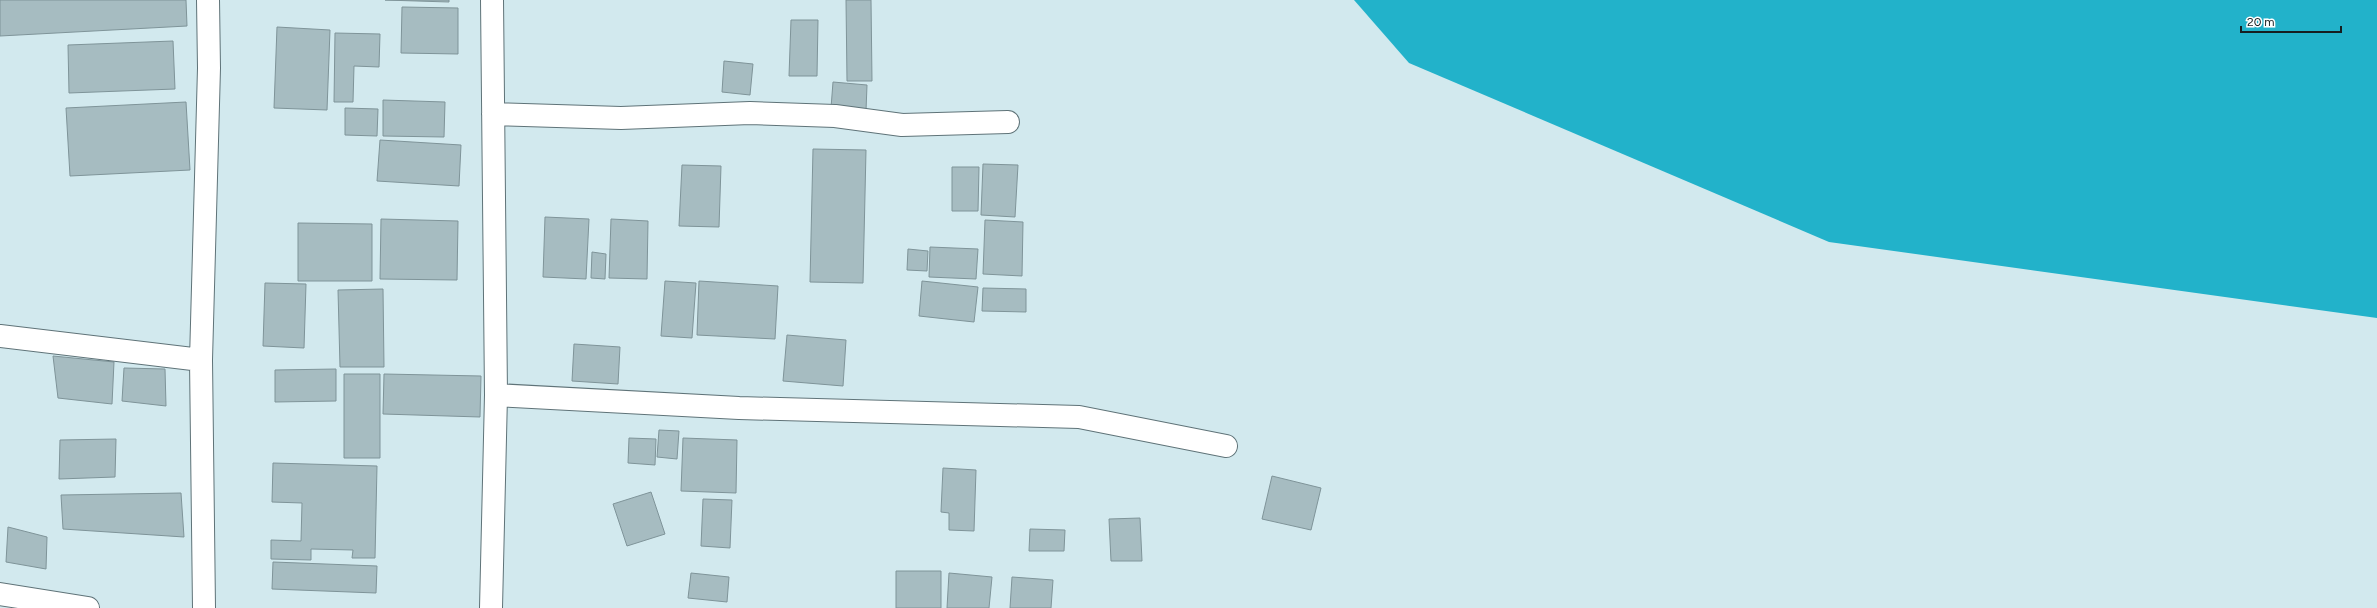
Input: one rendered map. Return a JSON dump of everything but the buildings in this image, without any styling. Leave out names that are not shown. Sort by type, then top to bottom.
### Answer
[{"type":"street","points":[[204,608],[201,360],[209,68],[208,0]]},
{"type":"street","points":[[491,608],[496,395],[492,0]]},
{"type":"street","points":[[493,114],[621,118],[750,113],[835,116],[902,125],[1008,122]]},
{"type":"street","points":[[0,336],[201,360]]},
{"type":"street","points":[[496,395],[739,408],[1079,417],[1226,446]]},
{"type":"street","points":[[0,594],[88,608]]},
{"type":"water","points":[[1354,0],[2377,0],[2377,318],[1829,242],[1409,63]]}]
